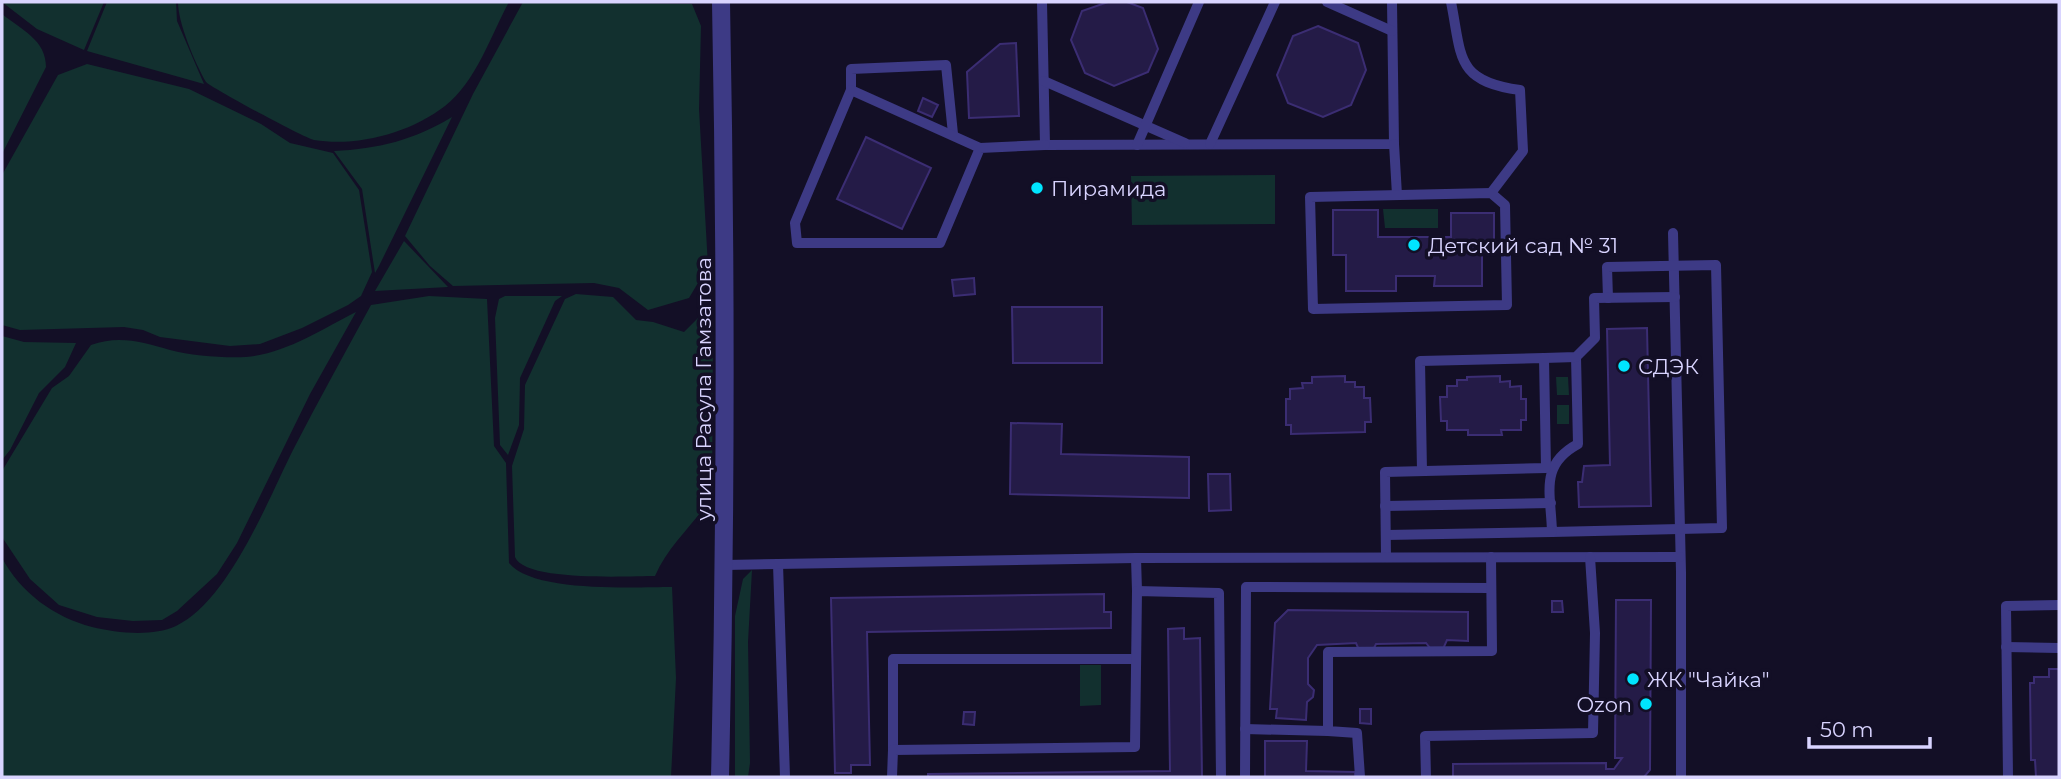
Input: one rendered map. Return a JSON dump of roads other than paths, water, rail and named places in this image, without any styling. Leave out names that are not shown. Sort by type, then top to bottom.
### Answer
[{"type":"street","name":"улица Расула Гамзатова","points":[[720,777],[725,565],[726,284],[721,2]]},
{"type":"lane","points":[[1042,2],[1045,145]]},
{"type":"lane","points":[[1137,145],[1199,2]]},
{"type":"lane","points":[[1210,144],[1275,2]]},
{"type":"lane","points":[[1326,2],[1392,30]]},
{"type":"lane","points":[[1392,2],[1397,195]]},
{"type":"lane","points":[[1451,2],[1464,66],[1479,80],[1498,87],[1520,90],[1523,151],[1491,193]]},
{"type":"lane","points":[[953,134],[946,65],[851,69],[851,90],[795,223],[797,243],[940,243],[981,148]]},
{"type":"lane","points":[[1044,81],[1189,145]]},
{"type":"lane","points":[[851,90],[981,148],[1045,145],[1395,144]]},
{"type":"lane","points":[[1491,193],[1505,205],[1507,305],[1312,309],[1310,197],[1491,193]]},
{"type":"lane","points":[[1673,233],[1681,557],[1681,777]]},
{"type":"lane","points":[[1386,535],[1722,528],[1716,265],[1607,267],[1608,298]]},
{"type":"lane","points":[[1387,557],[1385,472],[1548,468],[1563,452],[1578,444],[1576,358],[1595,338],[1594,298],[1675,297]]},
{"type":"lane","points":[[1544,358],[1552,532]]},
{"type":"lane","points":[[1422,471],[1420,361],[1576,358]]},
{"type":"lane","points":[[1385,506],[1551,503]]},
{"type":"lane","points":[[1328,731],[1328,652],[1492,651],[1491,557]]},
{"type":"lane","points":[[1426,777],[1425,736],[1593,733],[1595,633],[1590,557]]},
{"type":"lane","points":[[725,565],[1136,558],[1681,557]]},
{"type":"lane","points":[[893,750],[1135,747],[1136,558]]},
{"type":"lane","points":[[778,564],[785,777]]},
{"type":"lane","points":[[1245,777],[1246,587],[1491,588]]},
{"type":"lane","points":[[1137,591],[1219,593],[1221,777]]},
{"type":"lane","points":[[2008,777],[2006,606],[2059,605]]},
{"type":"lane","points":[[2006,647],[2059,648]]},
{"type":"lane","points":[[892,777],[893,659],[1134,659]]},
{"type":"lane","points":[[1245,729],[1357,733],[1360,777]]},
{"type":"place","name":"Пирамида","points":[[1037,188]]},
{"type":"place","name":"Детский сад № 31","points":[[1414,245]]},
{"type":"place","name":"СДЭК","points":[[1624,366]]},
{"type":"place","name":"ЖК \"Чайка\"","points":[[1633,679]]},
{"type":"place","name":"Ozon","points":[[1646,704]]}]
